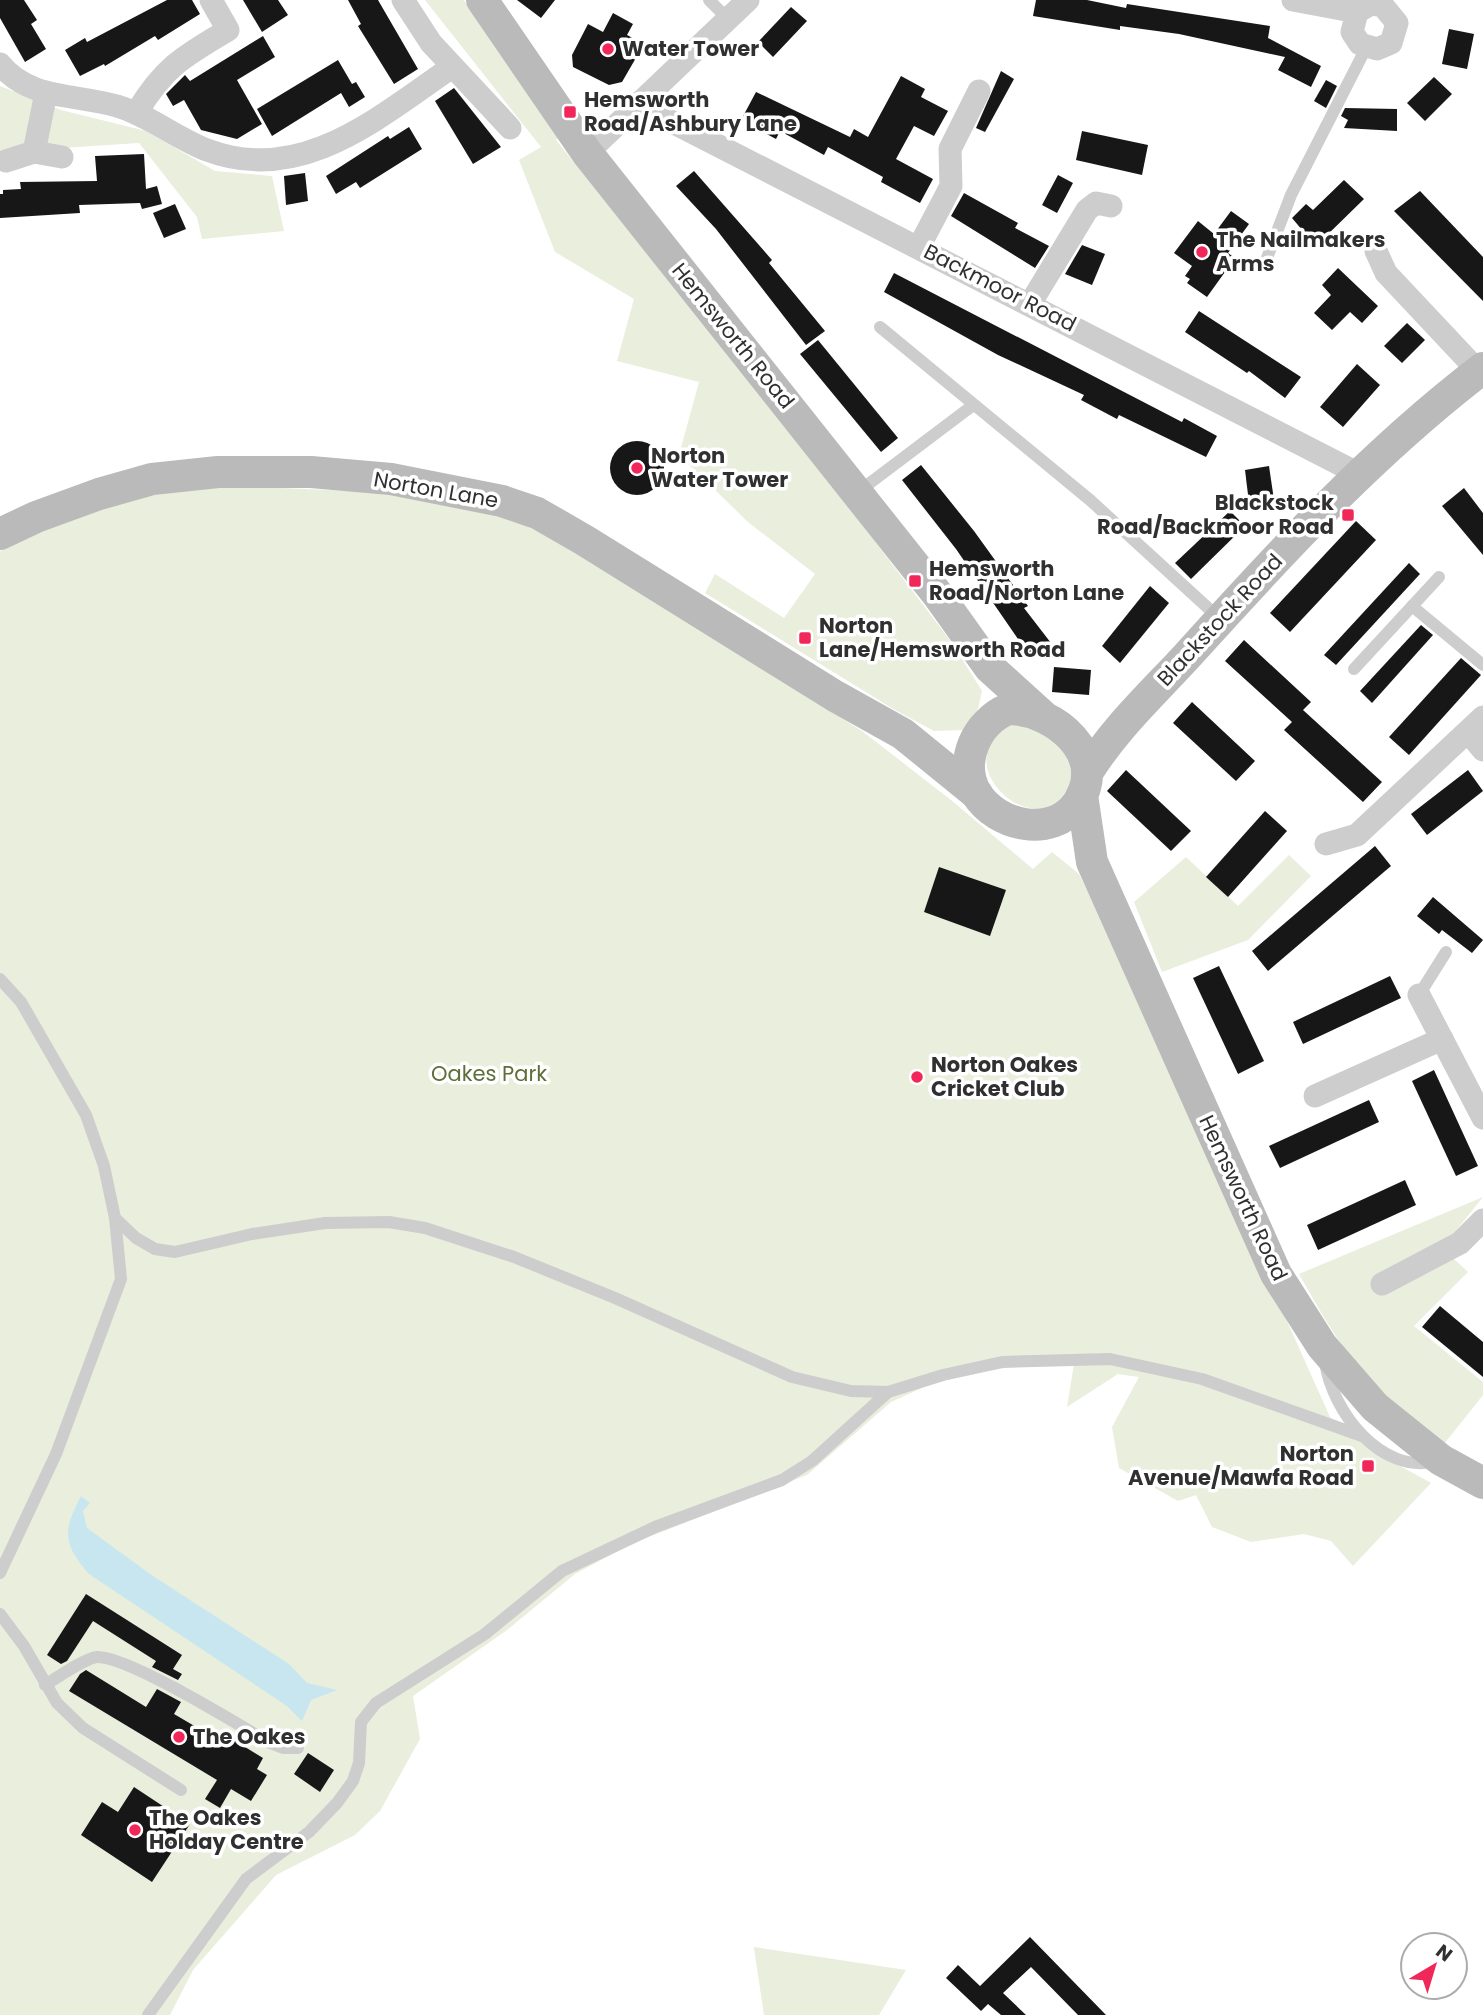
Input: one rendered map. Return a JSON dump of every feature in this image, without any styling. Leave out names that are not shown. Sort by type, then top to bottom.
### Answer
[{"type":"street","points":[[137,112],[156,81],[177,61],[228,30],[211,0]]},
{"type":"street","points":[[403,0],[452,67],[472,83],[510,128]]},
{"type":"street","name":"Hemsworth Road","points":[[482,0],[587,153],[858,493],[990,668],[1054,722]]},
{"type":"street","points":[[587,153],[639,105],[669,69],[748,0]]},
{"type":"street","points":[[1293,0],[1357,12],[1371,4],[1383,6],[1391,11],[1397,23],[1391,43],[1377,49],[1366,48],[1352,32],[1357,12]]},
{"type":"street","points":[[0,64],[8,74],[32,89],[96,100],[137,112],[207,150],[241,159],[277,161],[303,156],[350,136],[452,67]]},
{"type":"street","points":[[919,247],[951,186],[950,149],[979,91]]},
{"type":"street","points":[[34,152],[47,93]]},
{"type":"street","name":"Backmoor Road","points":[[639,105],[1359,474]]},
{"type":"street","points":[[6,161],[34,152],[62,157]]},
{"type":"street","points":[[1030,304],[1087,209],[1096,203],[1111,206]]},
{"type":"street","name":"Blackstock Road","points":[[1084,784],[1118,729],[1359,474],[1481,370],[1386,273],[1376,251]]},
{"type":"street","name":"Norton Lane","points":[[0,534],[36,517],[99,494],[152,479],[218,472],[311,472],[460,490],[537,513],[904,734],[977,794]]},
{"type":"street","points":[[990,668],[995,692],[969,762],[977,794],[1005,816],[1040,826],[1070,812],[1084,784],[1082,752],[1054,722]]},
{"type":"street","points":[[984,726],[1009,709],[1094,734],[1118,729]]},
{"type":"street","points":[[1326,844],[1357,835],[1476,724],[1483,750]]},
{"type":"street","name":"Norton Lane","points":[[904,734],[949,740],[984,726]]},
{"type":"street","name":"Hemsworth Road","points":[[1084,784],[1092,862],[1276,1274],[1323,1347],[1375,1407],[1441,1460],[1477,1480]]},
{"type":"street","name":"Hemsworth Road","points":[[1040,826],[1066,840],[1092,862]]},
{"type":"street","points":[[1419,995],[1442,1039],[1477,1086],[1483,1118]]},
{"type":"street","points":[[1315,1096],[1442,1039]]},
{"type":"street","points":[[1382,1284],[1460,1243],[1483,1220]]},
{"type":"lane","points":[[709,0],[728,19]]},
{"type":"lane","points":[[1267,258],[1292,195],[1366,48]]},
{"type":"lane","points":[[880,327],[972,406],[1090,500],[1220,619]]},
{"type":"lane","points":[[858,493],[972,406]]},
{"type":"lane","points":[[1354,669],[1439,577]]},
{"type":"lane","points":[[1412,606],[1483,665]]},
{"type":"lane","points":[[1419,995],[1446,951]]},
{"type":"lane","points":[[0,979],[21,1002],[86,1115],[104,1166],[115,1218],[121,1279],[56,1454],[0,1573]]},
{"type":"lane","points":[[115,1218],[136,1238],[155,1249],[175,1252],[253,1234],[325,1223],[389,1222],[425,1228],[514,1257],[615,1298],[792,1377],[851,1391],[888,1392],[943,1375],[1002,1362],[1110,1359],[1202,1379],[1362,1436],[1387,1453],[1419,1465],[1441,1460]]},
{"type":"lane","points":[[1323,1347],[1333,1394],[1362,1436]]},
{"type":"lane","points":[[148,2015],[246,1879],[309,1832],[337,1803],[352,1782],[359,1763],[361,1722],[376,1703],[485,1634],[562,1571],[655,1527],[782,1480],[813,1461],[888,1392]]},
{"type":"lane","points":[[0,1614],[23,1646],[57,1703],[83,1728],[181,1790]]},
{"type":"lane","points":[[45,1685],[97,1657],[117,1661],[191,1697],[270,1743],[284,1748],[298,1748]]},
{"type":"green space","points":[[425,0],[464,0],[559,137],[556,140],[832,485],[952,643],[982,691],[978,709],[963,730],[934,731],[895,710],[705,593],[715,574],[784,618],[815,574],[748,522],[679,455],[699,382],[617,361],[634,299],[555,252],[519,160],[541,147]]},
{"type":"green space","points":[[0,86],[61,110],[146,131],[215,171],[272,176],[284,231],[202,239],[197,217],[139,143],[0,152]]},
{"type":"green space","name":"Oakes Park","points":[[199,485],[382,492],[511,518],[575,550],[862,731],[951,800],[1033,869],[1052,852],[1079,874],[1135,982],[1330,1417],[1373,1451],[1431,1483],[1353,1566],[1331,1541],[1304,1534],[1251,1542],[1212,1527],[1196,1495],[1178,1501],[1119,1468],[1112,1427],[1139,1377],[1118,1374],[1067,1407],[1074,1364],[1015,1366],[935,1382],[891,1402],[807,1475],[631,1544],[575,1574],[507,1630],[413,1696],[420,1739],[380,1811],[355,1835],[276,1875],[193,1970],[170,2015],[0,2015],[0,551],[47,526],[130,500]]},
{"type":"green space","points":[[1013,723],[1037,726],[1061,747],[1070,766],[1071,776],[1069,785],[1055,803],[1037,809],[1019,805],[1002,793],[990,777],[986,758],[993,739]]},
{"type":"green space","points":[[1289,855],[1311,876],[1248,940],[1162,972],[1134,902],[1186,857],[1238,906]]},
{"type":"green space","points":[[1483,1197],[1442,1248],[1468,1272],[1414,1326],[1483,1382],[1483,1395],[1444,1444],[1393,1403],[1360,1370],[1299,1274]]},
{"type":"green space","points":[[754,1947],[906,1970],[879,2015],[764,2015]]},
{"type":"water","points":[[81,1496],[90,1503],[83,1511],[87,1528],[150,1574],[289,1664],[307,1683],[337,1690],[311,1700],[302,1721],[287,1706],[89,1574],[74,1554],[68,1536],[71,1519]]},
{"type":"building","points":[[0,0],[24,0],[37,20],[31,24],[46,49],[25,62],[0,18]]},
{"type":"building","points":[[167,0],[192,0],[200,14],[158,40],[155,36],[105,66],[104,64],[80,76],[65,50],[85,38],[87,42]]},
{"type":"building","points":[[243,0],[278,0],[288,15],[262,32]]},
{"type":"building","points":[[348,0],[378,0],[418,69],[394,84],[358,26],[361,24]]},
{"type":"building","points":[[517,0],[555,0],[541,18]]},
{"type":"building","points":[[1036,0],[1087,0],[1126,8],[1127,4],[1270,26],[1268,38],[1321,66],[1311,87],[1278,70],[1285,57],[1179,34],[1120,26],[1120,30],[1033,16]]},
{"type":"building","points":[[791,7],[807,21],[773,57],[758,42]]},
{"type":"building","name":"Water Tower","points":[[613,13],[633,24],[627,35],[644,44],[622,82],[609,85],[573,67],[572,55],[588,24],[603,32]]},
{"type":"building","points":[[1449,29],[1474,34],[1467,69],[1442,64]]},
{"type":"building","points":[[263,36],[275,57],[237,80],[262,124],[237,139],[201,130],[184,100],[173,106],[166,94],[185,75],[190,81]]},
{"type":"building","points":[[338,60],[352,84],[356,82],[365,97],[349,107],[341,93],[272,136],[257,109]]},
{"type":"building","points":[[1001,71],[1014,79],[985,132],[976,128]]},
{"type":"building","points":[[901,76],[925,89],[921,97],[948,111],[934,136],[914,126],[896,159],[933,179],[920,203],[881,182],[883,177],[828,147],[824,155],[780,131],[776,139],[741,120],[756,92],[850,137],[854,129],[868,137]]},
{"type":"building","points":[[1434,77],[1452,94],[1425,121],[1407,103]]},
{"type":"building","points":[[1326,80],[1337,86],[1326,108],[1314,101]]},
{"type":"building","points":[[454,88],[501,147],[473,164],[435,101]]},
{"type":"building","points":[[1345,108],[1397,109],[1397,131],[1344,128],[1348,120],[1341,116]]},
{"type":"building","points":[[409,127],[422,149],[360,188],[356,182],[336,194],[326,176],[388,136],[390,139]]},
{"type":"building","points":[[1082,131],[1148,145],[1142,175],[1076,160]]},
{"type":"building","points":[[144,154],[146,189],[157,186],[162,204],[142,209],[140,203],[79,205],[80,213],[0,218],[0,194],[3,194],[3,190],[21,189],[20,182],[97,181],[95,156]]},
{"type":"building","points":[[694,171],[772,260],[769,263],[825,331],[806,345],[716,229],[676,186]]},
{"type":"building","points":[[305,173],[308,201],[286,205],[284,176]]},
{"type":"building","points":[[1058,175],[1073,183],[1057,213],[1042,205]]},
{"type":"building","points":[[1344,180],[1364,199],[1321,241],[1313,232],[1308,237],[1292,218],[1306,204],[1313,210]]},
{"type":"building","points":[[1420,191],[1483,257],[1483,301],[1394,211]]},
{"type":"building","points":[[964,193],[1018,223],[1015,228],[1049,246],[1035,268],[951,216]]},
{"type":"building","points":[[175,204],[186,229],[164,238],[153,213]]},
{"type":"building","name":"The Nailmakers Arms","points":[[1231,211],[1249,224],[1228,253],[1235,258],[1207,297],[1187,283],[1190,279],[1185,276],[1192,266],[1174,253],[1198,221],[1214,234]]},
{"type":"building","points":[[1082,245],[1105,254],[1092,285],[1065,274]]},
{"type":"building","points":[[1338,268],[1378,306],[1362,323],[1350,312],[1332,330],[1314,313],[1331,295],[1322,285]]},
{"type":"building","points":[[894,273],[1182,422],[1184,418],[1217,436],[1206,457],[1119,415],[1117,419],[1081,400],[1084,395],[998,355],[884,292]]},
{"type":"building","points":[[1199,311],[1301,377],[1285,398],[1249,371],[1247,373],[1185,332]]},
{"type":"building","points":[[1407,323],[1425,340],[1402,363],[1384,346]]},
{"type":"building","points":[[818,340],[898,438],[881,452],[800,354]]},
{"type":"building","points":[[1357,364],[1380,385],[1343,427],[1320,407]]},
{"type":"building","name":"Norton Water Tower","points":[[637,441],[656,449],[664,468],[656,487],[637,495],[618,487],[610,468],[618,449]]},
{"type":"building","points":[[921,465],[974,531],[1028,606],[1024,608],[1051,643],[1031,658],[956,549],[902,480]]},
{"type":"building","points":[[1269,466],[1274,500],[1249,503],[1245,470]]},
{"type":"building","points":[[1464,488],[1483,513],[1483,555],[1442,506]]},
{"type":"building","points":[[1230,511],[1245,526],[1191,579],[1175,563]]},
{"type":"building","points":[[1356,521],[1376,540],[1290,632],[1270,613]]},
{"type":"building","points":[[1409,563],[1420,574],[1336,665],[1324,655]]},
{"type":"building","points":[[1150,586],[1169,603],[1120,663],[1102,646]]},
{"type":"building","points":[[1421,625],[1433,635],[1372,703],[1360,691]]},
{"type":"building","points":[[1244,640],[1311,702],[1303,710],[1382,782],[1363,802],[1284,730],[1292,722],[1225,661]]},
{"type":"building","points":[[1461,658],[1481,675],[1409,755],[1389,737]]},
{"type":"building","points":[[1054,667],[1091,670],[1089,695],[1052,692]]},
{"type":"building","points":[[1192,702],[1255,761],[1236,781],[1173,723]]},
{"type":"building","points":[[1126,770],[1191,831],[1171,851],[1107,791]]},
{"type":"building","points":[[1468,770],[1483,791],[1427,835],[1411,814]]},
{"type":"building","points":[[1265,811],[1287,831],[1228,897],[1206,877]]},
{"type":"building","points":[[1375,846],[1391,866],[1268,971],[1252,951]]},
{"type":"building","points":[[939,867],[1006,890],[990,936],[924,912]]},
{"type":"building","points":[[1433,897],[1483,940],[1472,953],[1442,930],[1439,934],[1417,916]]},
{"type":"building","points":[[1219,966],[1264,1061],[1238,1074],[1193,978]]},
{"type":"building","points":[[1390,976],[1401,998],[1303,1044],[1293,1022]]},
{"type":"building","points":[[1434,1070],[1478,1166],[1456,1176],[1412,1081]]},
{"type":"building","points":[[1369,1100],[1379,1122],[1280,1168],[1269,1146]]},
{"type":"building","points":[[1405,1180],[1416,1205],[1318,1250],[1307,1225]]},
{"type":"building","points":[[1440,1306],[1483,1342],[1483,1377],[1422,1327]]},
{"type":"building","name":"The Oakes","points":[[86,1594],[182,1655],[173,1669],[182,1674],[178,1680],[152,1667],[156,1661],[93,1621],[67,1661],[61,1664],[47,1655]]},
{"type":"building","name":"The Oakes","points":[[86,1670],[146,1707],[157,1689],[181,1702],[174,1714],[220,1741],[224,1734],[263,1758],[257,1769],[267,1775],[251,1801],[231,1789],[220,1808],[205,1799],[217,1780],[69,1691],[80,1674]]},
{"type":"building","points":[[308,1753],[334,1770],[320,1792],[294,1774]]},
{"type":"building","name":"The Oakes Holday Centre","points":[[134,1787],[190,1824],[152,1882],[81,1835],[102,1802],[118,1812]]},
{"type":"building","points":[[1030,1937],[1106,2015],[1078,2015],[1031,1967],[1003,1993],[1026,2015],[1001,2015],[988,2004],[981,2011],[946,1978],[958,1965],[980,1986]]},
{"type":"place","name":"Water Tower","points":[[608,49]]},
{"type":"place","name":"Hemsworth Road/Ashbury Lane","points":[[570,112]]},
{"type":"place","name":"The Nailmakers Arms","points":[[1202,252]]},
{"type":"place","name":"Norton Water Tower","points":[[637,468]]},
{"type":"place","name":"Blackstock Road/Backmoor Road","points":[[1348,515]]},
{"type":"place","name":"Hemsworth Road/Norton Lane","points":[[915,581]]},
{"type":"place","name":"Norton Lane/Hemsworth Road","points":[[805,638]]},
{"type":"place","name":"Norton Oakes Cricket Club","points":[[917,1077]]},
{"type":"place","name":"Norton Avenue/Mawfa Road","points":[[1368,1466]]},
{"type":"place","name":"The Oakes","points":[[179,1737]]},
{"type":"place","name":"The Oakes Holday Centre","points":[[135,1830]]}]
